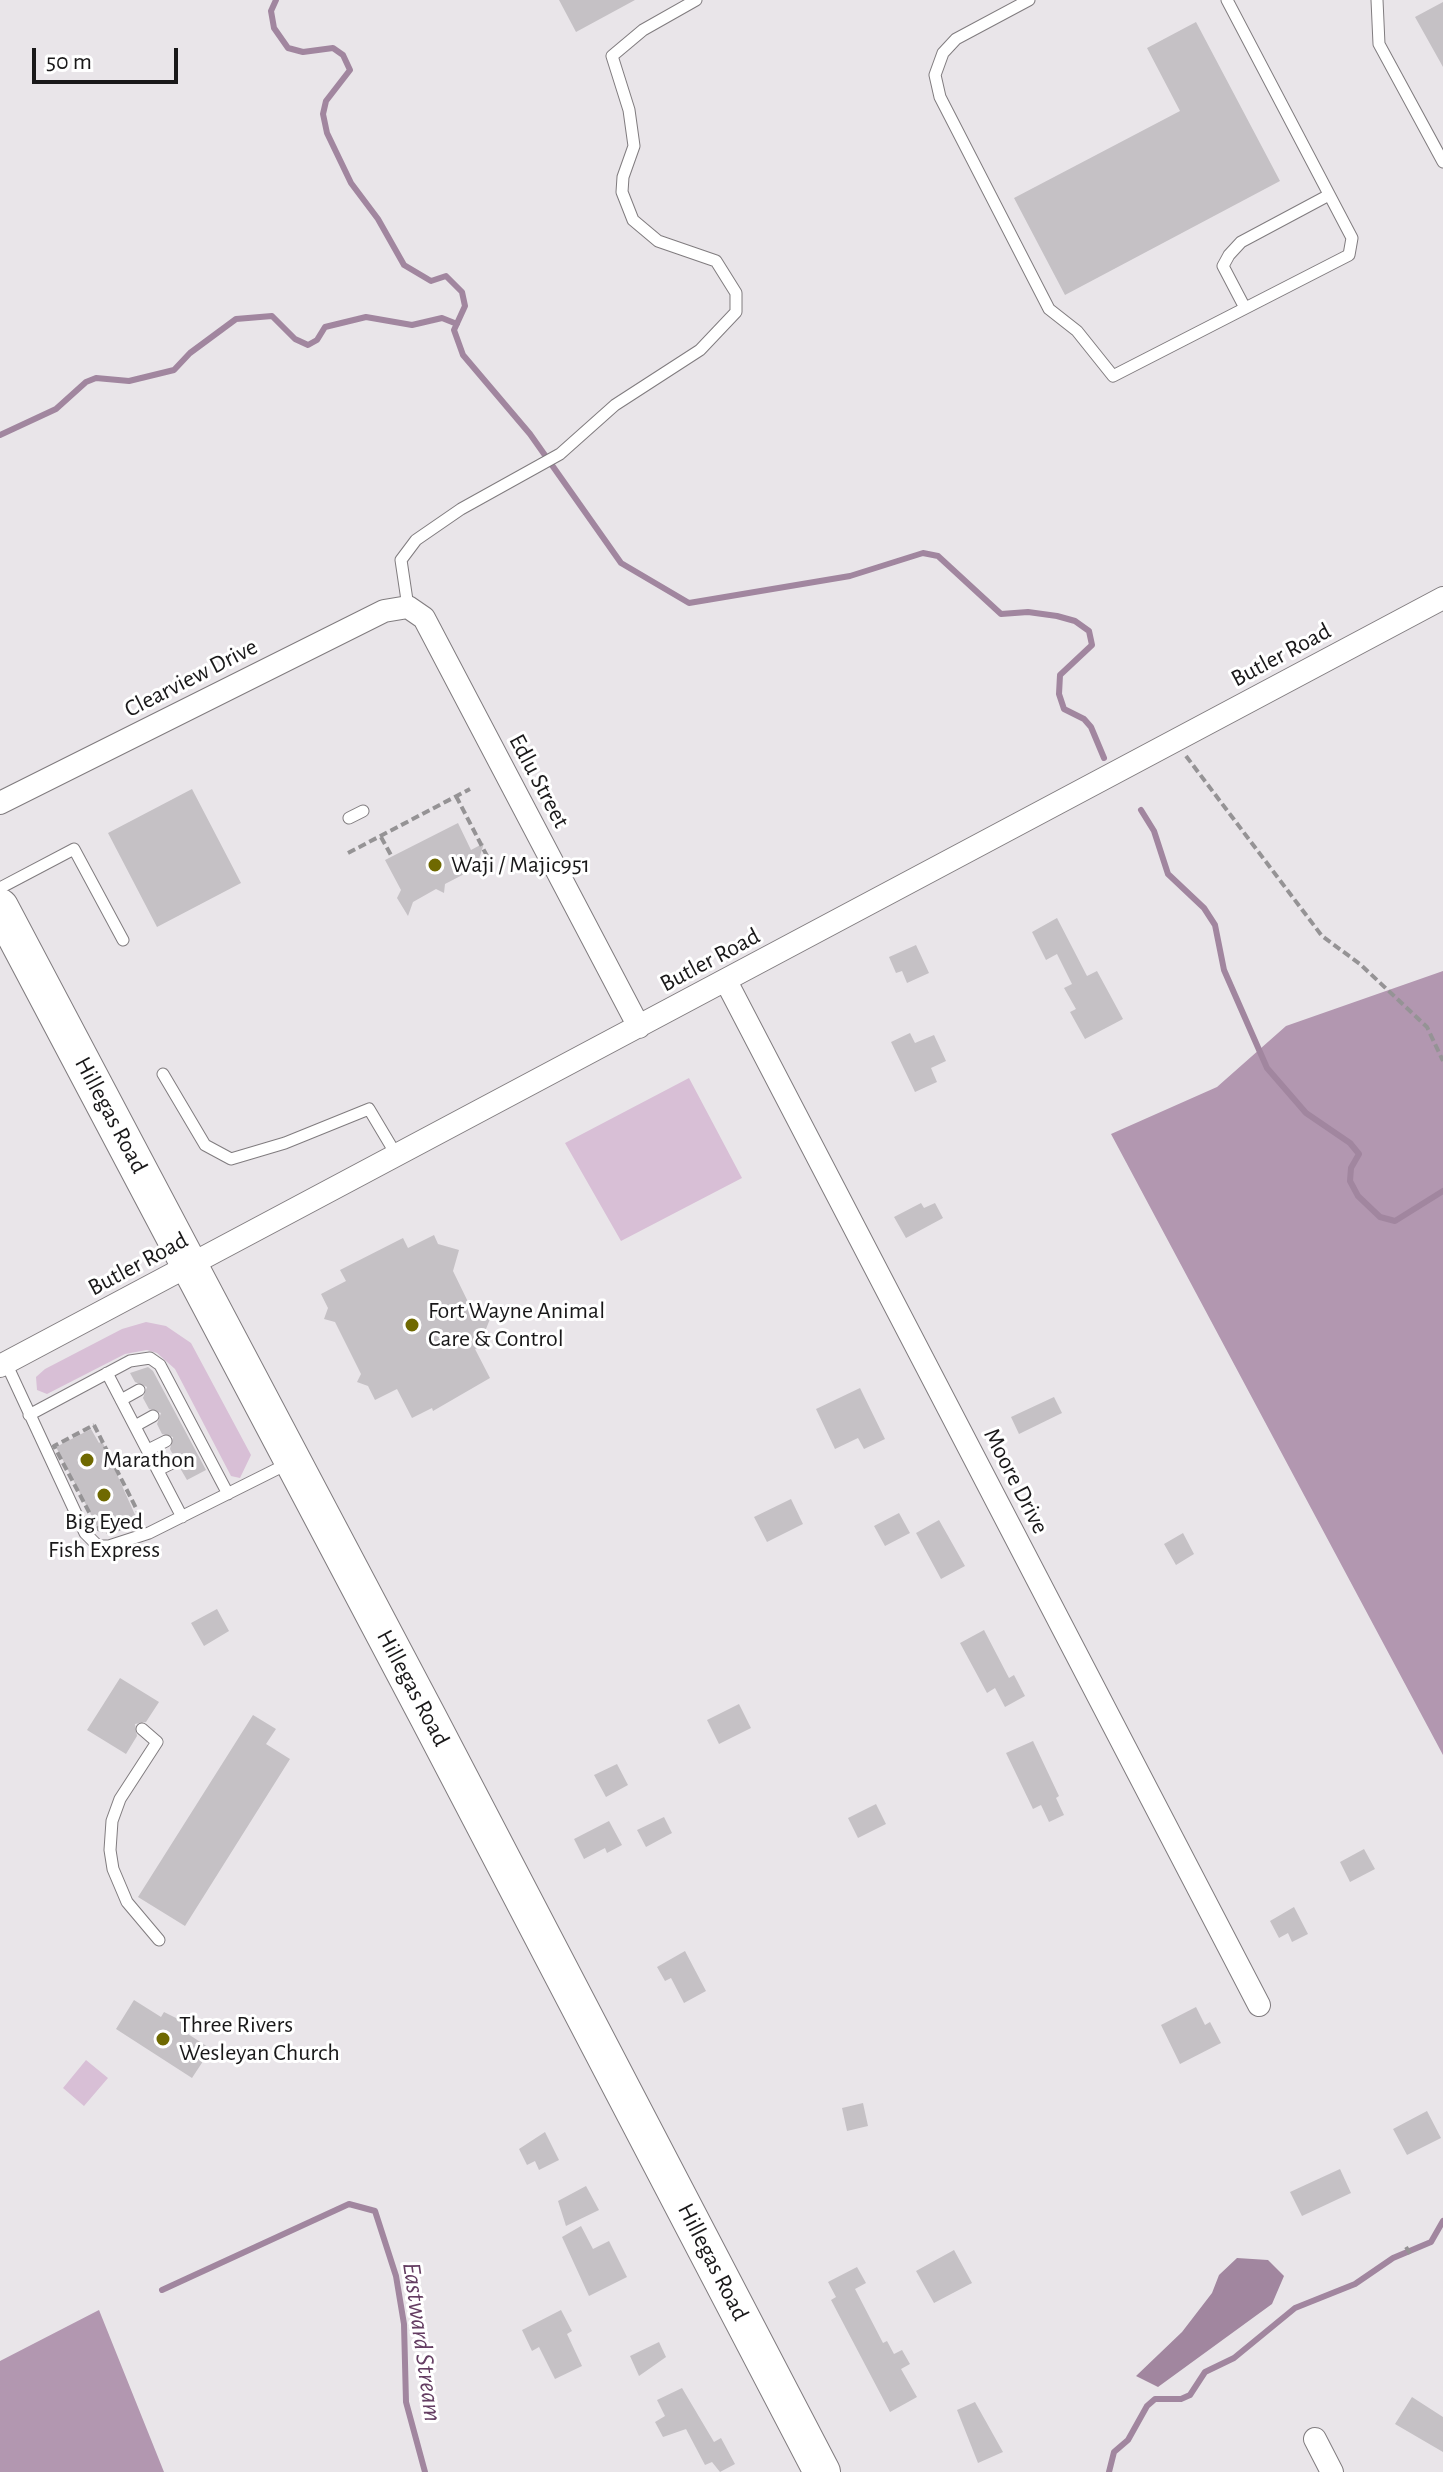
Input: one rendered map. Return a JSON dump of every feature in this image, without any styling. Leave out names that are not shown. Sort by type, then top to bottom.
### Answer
[{"type":"main road","name":"Hillegas Road","points":[[2,908],[822,2472]]},
{"type":"street","name":"Butler Road","points":[[3,1364],[1443,598]]},
{"type":"street","name":"Clearview Drive","points":[[0,803],[384,611],[408,607]]},
{"type":"street","name":"Edlu Street","points":[[408,607],[424,618],[639,1027]]},
{"type":"street","name":"Moore Drive","points":[[726,981],[1259,2005]]},
{"type":"street","points":[[1315,2439],[1332,2472]]},
{"type":"lane","points":[[408,607],[401,560],[416,540],[560,454],[615,405],[700,350],[736,312],[736,293],[716,261],[658,241],[633,220],[622,192],[623,177],[634,146],[629,110],[612,56],[643,30],[696,0]]},
{"type":"lane","points":[[1029,0],[956,39],[943,53],[935,75],[940,97],[1049,309],[1077,331],[1113,376],[1349,255],[1352,238],[1227,0]]},
{"type":"lane","points":[[1377,0],[1379,44],[1443,162]]},
{"type":"lane","points":[[1245,308],[1223,266],[1229,255],[1241,242],[1329,195]]},
{"type":"lane","points":[[349,818],[363,811]]},
{"type":"lane","points":[[2,908],[74,849],[123,940]]},
{"type":"lane","points":[[163,1074],[205,1145],[231,1159],[285,1143],[369,1109],[397,1156]]},
{"type":"lane","points":[[29,1415],[130,1361],[150,1358],[160,1365],[162,1378],[199,1449],[228,1494]]},
{"type":"lane","points":[[3,1364],[91,1542],[109,1546],[182,1517],[293,1461]]},
{"type":"lane","points":[[107,1373],[182,1517]]},
{"type":"lane","points":[[121,1400],[139,1390]]},
{"type":"lane","points":[[135,1426],[153,1416]]},
{"type":"lane","points":[[148,1450],[166,1441]]},
{"type":"lane","points":[[158,1470],[176,1461]]},
{"type":"lane","points":[[142,1729],[157,1742],[120,1799],[112,1821],[110,1850],[113,1869],[127,1902],[159,1940]]},
{"type":"path","points":[[1175,741],[1322,936],[1360,964],[1427,1027],[1443,1061]]},
{"type":"path","points":[[348,853],[470,789]]},
{"type":"path","points":[[456,796],[487,856],[481,863]]},
{"type":"path","points":[[460,828],[469,823]]},
{"type":"path","points":[[381,837],[392,857]]},
{"type":"path","points":[[94,1425],[140,1516],[112,1533],[98,1529],[54,1446],[94,1425]]},
{"type":"path","points":[[1406,2247],[1411,2255]]},
{"type":"shaded area","points":[[1443,971],[1443,1755],[1111,1134],[1217,1087],[1286,1026]]},
{"type":"shaded area","points":[[689,1078],[742,1178],[621,1241],[565,1143]]},
{"type":"shaded area","points":[[146,1322],[166,1326],[191,1343],[251,1455],[240,1478],[231,1476],[175,1369],[157,1353],[147,1350],[125,1354],[47,1394],[37,1390],[36,1377],[45,1369],[122,1329]]},
{"type":"shaded area","points":[[86,2060],[108,2078],[84,2106],[63,2088]]},
{"type":"shaded area","points":[[1237,2258],[1268,2260],[1284,2276],[1272,2304],[1158,2387],[1136,2376],[1182,2332],[1212,2293],[1219,2275]]},
{"type":"shaded area","points":[[99,2310],[164,2472],[0,2472],[0,2361]]},
{"type":"building","points":[[559,0],[635,0],[576,32]]},
{"type":"building","points":[[1443,2],[1443,67],[1415,17]]},
{"type":"building","points":[[1196,22],[1280,181],[1065,295],[1014,198],[1180,111],[1147,48]]},
{"type":"building","points":[[192,789],[241,883],[157,927],[108,833]]},
{"type":"building","name":"Waji / Majic951","points":[[458,823],[471,850],[484,843],[479,859],[488,875],[472,870],[445,884],[444,893],[436,889],[413,902],[408,916],[397,898],[401,890],[385,860]]},
{"type":"building","points":[[1057,918],[1087,976],[1097,971],[1123,1019],[1085,1039],[1070,1012],[1076,1009],[1064,988],[1072,984],[1057,954],[1046,960],[1032,932]]},
{"type":"building","points":[[916,945],[929,973],[907,983],[902,971],[896,973],[889,957]]},
{"type":"building","points":[[910,1033],[915,1043],[934,1035],[946,1061],[931,1068],[937,1082],[915,1092],[891,1042]]},
{"type":"building","points":[[921,1203],[924,1208],[935,1203],[943,1218],[906,1238],[894,1217]]},
{"type":"building","name":"Fort Wayne Animal Care & Control","points":[[434,1235],[438,1244],[459,1250],[453,1271],[470,1306],[492,1314],[484,1334],[488,1342],[475,1349],[490,1378],[433,1411],[432,1408],[412,1418],[397,1389],[375,1400],[368,1386],[357,1382],[361,1374],[335,1322],[324,1319],[328,1308],[321,1294],[346,1281],[340,1270],[403,1238],[408,1248]]},
{"type":"building","points":[[148,1367],[206,1470],[187,1480],[180,1468],[183,1457],[170,1449],[173,1437],[162,1434],[157,1424],[161,1413],[149,1409],[143,1398],[147,1387],[135,1382],[130,1373]]},
{"type":"building","points":[[860,1388],[885,1439],[864,1449],[858,1438],[835,1449],[816,1409]]},
{"type":"building","points":[[1054,1397],[1062,1413],[1019,1434],[1011,1417]]},
{"type":"building","points":[[91,1429],[99,1443],[102,1441],[136,1517],[111,1532],[98,1528],[56,1447]]},
{"type":"building","points":[[791,1499],[803,1524],[767,1542],[754,1517]]},
{"type":"building","points":[[899,1513],[910,1533],[885,1546],[874,1526]]},
{"type":"building","points":[[939,1520],[965,1566],[941,1579],[916,1533]]},
{"type":"building","points":[[1183,1533],[1194,1554],[1176,1565],[1164,1544]]},
{"type":"building","points":[[217,1609],[229,1631],[204,1646],[191,1623]]},
{"type":"building","points":[[984,1630],[1009,1678],[1014,1675],[1025,1696],[1005,1707],[995,1688],[987,1693],[960,1643]]},
{"type":"building","points":[[120,1678],[159,1702],[146,1722],[135,1724],[137,1736],[126,1754],[87,1730]]},
{"type":"building","points":[[739,1704],[751,1728],[719,1744],[707,1720]]},
{"type":"building","points":[[253,1715],[276,1729],[266,1744],[290,1759],[185,1926],[138,1897]]},
{"type":"building","points":[[1033,1741],[1059,1796],[1056,1798],[1064,1815],[1049,1822],[1041,1805],[1033,1809],[1006,1753]]},
{"type":"building","points":[[617,1764],[628,1785],[606,1797],[594,1775]]},
{"type":"building","points":[[876,1804],[886,1824],[858,1838],[848,1818]]},
{"type":"building","points":[[664,1817],[672,1833],[646,1847],[637,1830]]},
{"type":"building","points":[[609,1821],[622,1845],[607,1853],[605,1848],[584,1859],[574,1839]]},
{"type":"building","points":[[1364,1849],[1375,1869],[1350,1882],[1340,1862]]},
{"type":"building","points":[[1294,1907],[1308,1934],[1292,1942],[1288,1933],[1279,1938],[1270,1921]]},
{"type":"building","points":[[685,1951],[706,1991],[684,2003],[671,1978],[665,1981],[657,1967]]},
{"type":"building","name":"Three Rivers Wesleyan Church","points":[[134,2000],[161,2017],[164,2012],[184,2022],[188,2027],[185,2032],[211,2049],[192,2078],[116,2029]]},
{"type":"building","points":[[1196,2007],[1205,2025],[1210,2022],[1221,2043],[1180,2064],[1161,2025]]},
{"type":"building","points":[[863,2103],[868,2126],[847,2131],[842,2108]]},
{"type":"building","points":[[1427,2111],[1441,2138],[1407,2155],[1393,2129]]},
{"type":"building","points":[[545,2132],[559,2160],[539,2170],[535,2161],[527,2165],[519,2149]]},
{"type":"building","points":[[1340,2169],[1351,2193],[1302,2216],[1290,2192]]},
{"type":"building","points":[[586,2186],[599,2210],[566,2226],[558,2201]]},
{"type":"building","points":[[581,2226],[593,2249],[609,2241],[627,2277],[589,2296],[562,2237]]},
{"type":"building","points":[[954,2250],[972,2283],[934,2303],[916,2271]]},
{"type":"building","points":[[857,2267],[866,2283],[855,2289],[883,2343],[887,2341],[894,2354],[902,2350],[910,2364],[901,2369],[917,2397],[890,2412],[831,2300],[836,2297],[828,2282]]},
{"type":"building","points":[[561,2310],[572,2331],[567,2334],[582,2366],[555,2379],[539,2347],[532,2351],[522,2330]]},
{"type":"building","points":[[659,2342],[666,2357],[639,2376],[630,2356]]},
{"type":"building","points":[[682,2388],[714,2442],[721,2438],[735,2464],[720,2472],[712,2462],[705,2465],[686,2429],[663,2437],[655,2422],[665,2416],[657,2400]]},
{"type":"building","points":[[1412,2397],[1443,2417],[1443,2452],[1395,2424]]},
{"type":"building","points":[[975,2402],[1003,2452],[978,2463],[957,2410]]},
{"type":"waterway","points":[[276,0],[271,11],[274,28],[288,48],[303,52],[333,48],[343,55],[350,70],[326,101],[323,114],[327,133],[351,183],[378,219],[404,265],[431,281],[446,276],[462,292],[465,306],[454,330],[463,355],[530,434],[621,563],[689,603],[850,576],[923,553],[938,556],[1001,614],[1028,612],[1057,616],[1075,621],[1089,631],[1092,645],[1060,675],[1059,694],[1064,709],[1084,719],[1091,727],[1104,758]]},
{"type":"waterway","points":[[0,435],[56,409],[86,382],[96,378],[129,381],[174,370],[190,353],[236,319],[272,316],[295,339],[308,345],[317,340],[325,327],[366,317],[412,325],[442,318],[457,324]]},
{"type":"waterway","points":[[1141,810],[1154,831],[1168,874],[1204,908],[1215,925],[1224,970],[1267,1068],[1306,1113],[1350,1143],[1359,1154],[1351,1168],[1350,1181],[1358,1196],[1380,1217],[1395,1221],[1443,1191]]},
{"type":"waterway","name":"Eastward Stream","points":[[162,2290],[349,2204],[375,2211],[396,2276],[404,2324],[406,2402],[425,2472]]},
{"type":"waterway","name":"Eastward Stream","points":[[1109,2472],[1114,2452],[1128,2440],[1147,2406],[1155,2399],[1181,2399],[1190,2395],[1205,2372],[1234,2358],[1295,2308],[1355,2284],[1393,2258],[1431,2242],[1443,2221]]},
{"type":"place","name":"Waji / Majic951","points":[[435,865]]},
{"type":"place","name":"Fort Wayne Animal Care & Control","points":[[412,1325]]},
{"type":"place","name":"Marathon","points":[[87,1460]]},
{"type":"place","name":"Big Eyed Fish Express","points":[[104,1495]]},
{"type":"place","name":"Three Rivers Wesleyan Church","points":[[163,2039]]}]
